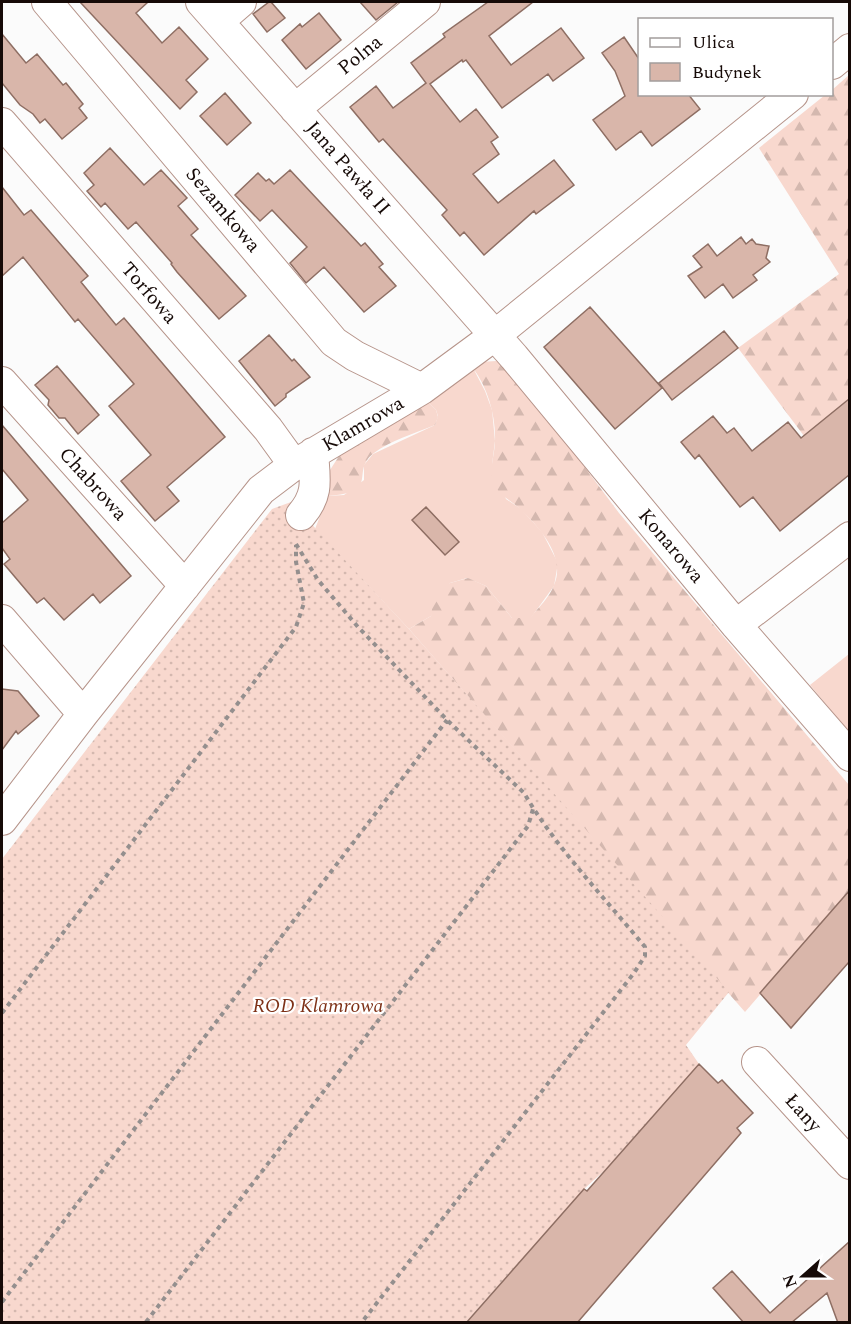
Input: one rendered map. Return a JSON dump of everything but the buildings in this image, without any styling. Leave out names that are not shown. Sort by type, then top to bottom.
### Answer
[{"type":"street","name":"Sezamkowa","points":[[47,2],[334,342],[355,356],[422,389]]},
{"type":"street","points":[[210,11],[241,2]]},
{"type":"street","name":"Polna","points":[[295,109],[425,2]]},
{"type":"street","name":"Jana Pawła II","points":[[210,11],[494,336]]},
{"type":"street","points":[[833,62],[849,49]]},
{"type":"street","name":"Klamrowa","points":[[2,820],[261,490],[303,459],[422,389],[494,336],[791,96]]},
{"type":"street","name":"Torfowa","points":[[2,123],[268,429],[303,459]]},
{"type":"street","name":"Konarowa","points":[[494,336],[849,756]]},
{"type":"street","name":"Chabrowa","points":[[2,382],[185,586]]},
{"type":"street","points":[[301,515],[310,504],[315,485],[303,459]]},
{"type":"street","points":[[736,625],[849,537]]},
{"type":"street","points":[[2,620],[83,714]]},
{"type":"street","name":"Łany","points":[[757,1062],[849,1164]]},
{"type":"path","points":[[2,1013],[296,627],[304,603],[296,562],[295,528],[301,515]]},
{"type":"path","points":[[296,544],[318,580],[352,619],[447,720],[524,793],[575,862],[645,946],[645,956],[634,973],[362,1323]]},
{"type":"path","points":[[2,1302],[447,720]]},
{"type":"path","points":[[146,1323],[528,826],[533,808]]},
{"type":"green space","points":[[849,75],[849,399],[804,436],[738,348],[839,274],[759,148],[824,96],[833,96],[833,89]]},
{"type":"green space","points":[[496,361],[510,367],[619,513],[849,785],[849,891],[745,1012],[409,629],[431,616],[434,595],[450,583],[468,578],[486,586],[512,618],[530,618],[554,585],[557,565],[550,545],[537,526],[501,493],[493,481],[491,470],[495,432],[492,413],[483,384],[473,368],[480,362]]},
{"type":"green space","points":[[473,368],[492,410],[495,441],[492,465],[506,499],[521,509],[542,532],[558,563],[554,586],[530,619],[512,618],[486,586],[467,578],[450,583],[431,616],[409,629],[315,529],[328,496],[344,495],[364,480],[364,465],[373,454],[435,425],[438,416],[436,410],[428,402]]},
{"type":"green space","points":[[428,402],[436,410],[438,417],[435,425],[380,449],[367,460],[360,486],[344,494],[328,496],[330,470],[339,456]]},
{"type":"green space","name":"ROD Klamrowa","points":[[291,502],[409,629],[729,992],[686,1045],[699,1064],[466,1322],[2,1322],[2,859],[272,509]]},
{"type":"green space","points":[[849,654],[849,732],[810,685]]}]
